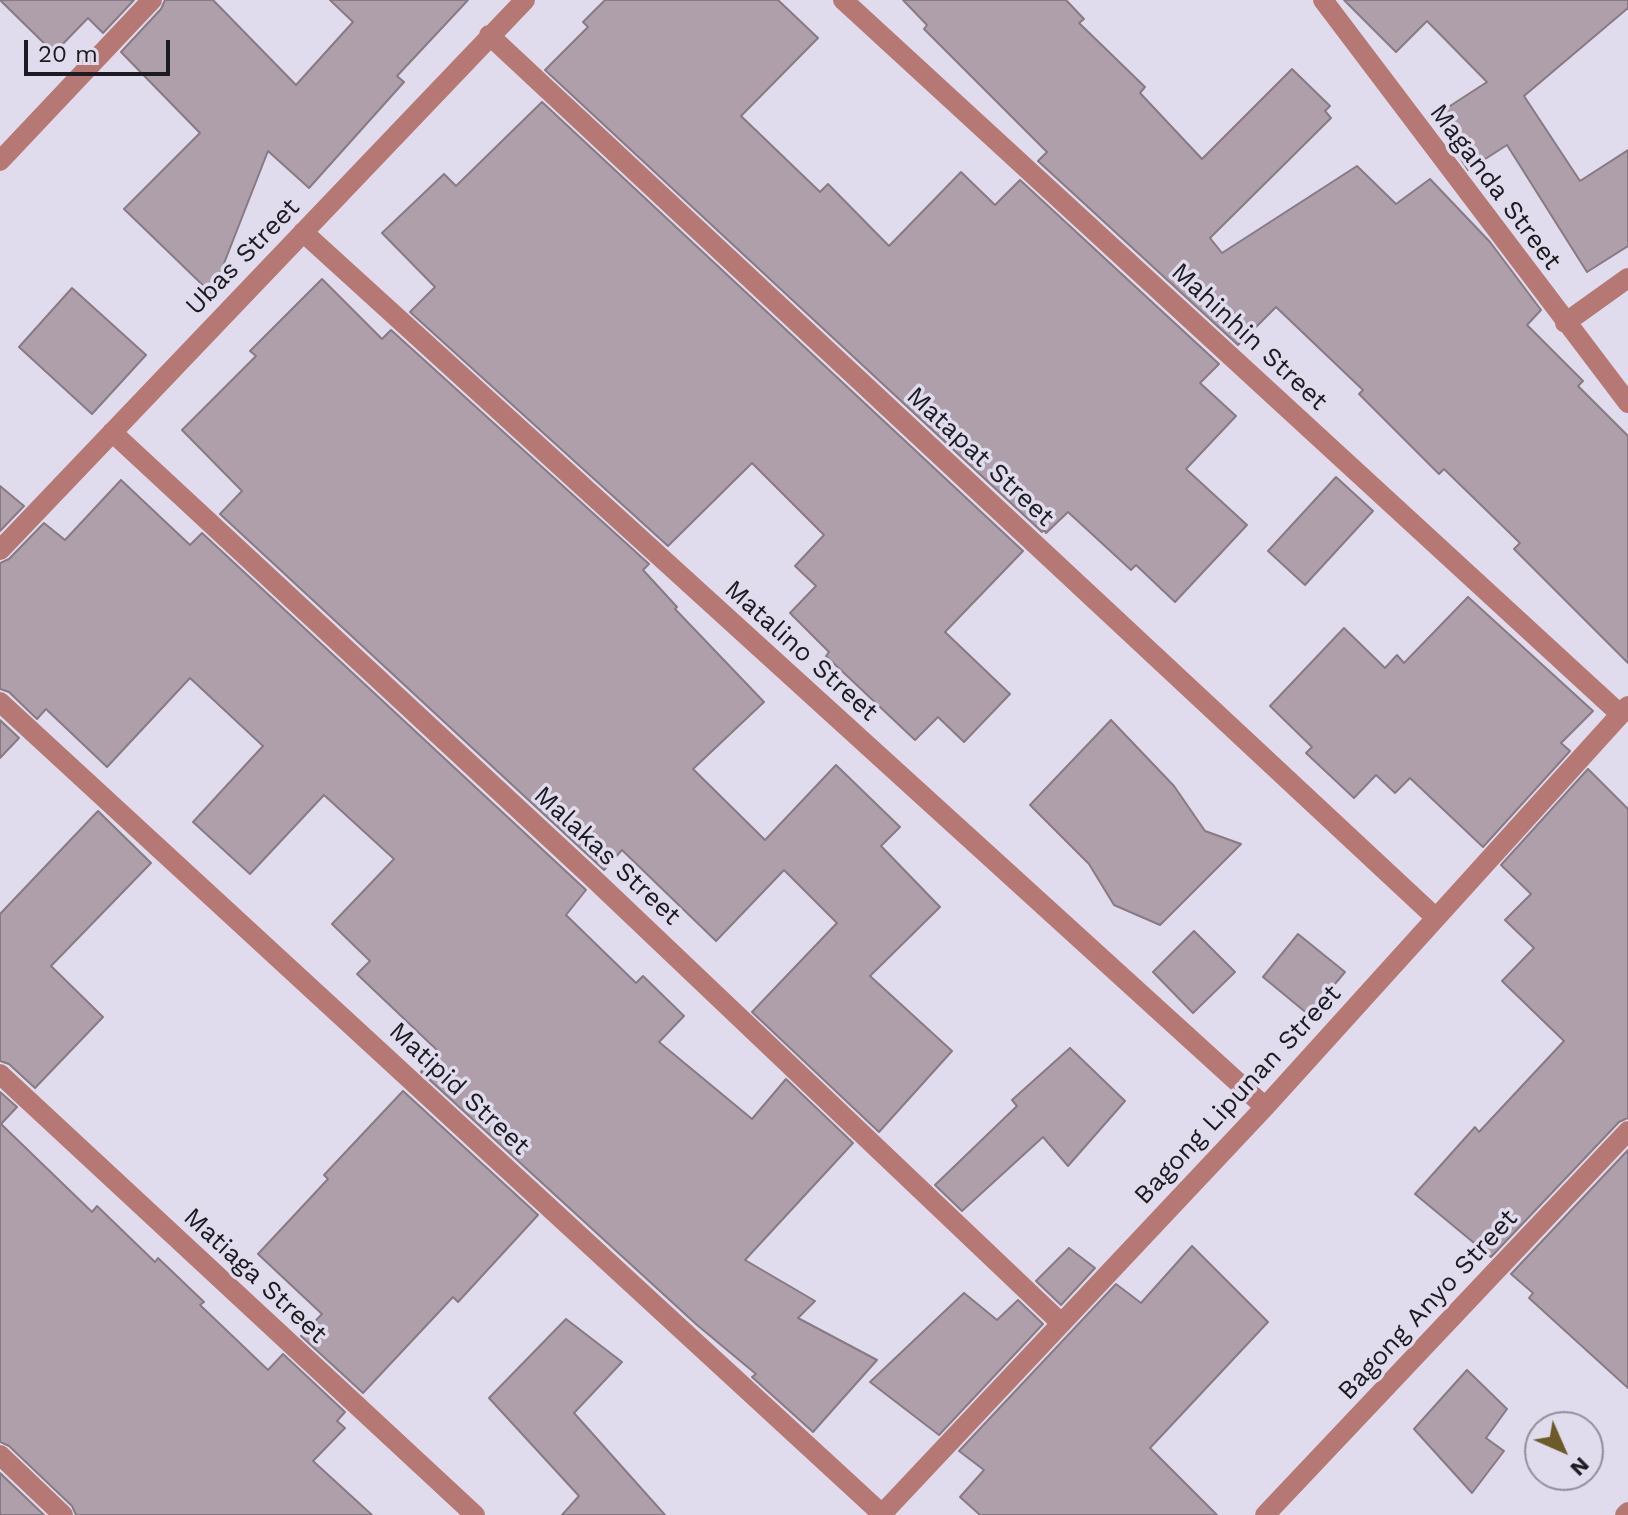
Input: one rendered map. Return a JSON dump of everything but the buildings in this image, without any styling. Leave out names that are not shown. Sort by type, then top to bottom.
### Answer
[{"type":"street","points":[[0,161],[152,0]]},
{"type":"street","name":"Ubas Street","points":[[0,550],[525,0]]},
{"type":"street","name":"Mahinhin Street","points":[[843,0],[1624,710]]},
{"type":"street","name":"Maganda Street","points":[[1323,0],[1628,403]]},
{"type":"street","name":"Matapat Street","points":[[489,35],[1435,917]]},
{"type":"street","name":"Matalino Street","points":[[303,232],[1265,1107]]},
{"type":"street","points":[[1565,323],[1628,278]]},
{"type":"street","name":"Malakas Street","points":[[112,432],[583,869],[1061,1323]]},
{"type":"street","name":"Matipid Street","points":[[0,702],[882,1514]]},
{"type":"street","name":"Bagong Lipunan Street","points":[[882,1514],[1265,1107],[1624,710]]},
{"type":"street","name":"Matiaga Street","points":[[0,1074],[475,1515]]},
{"type":"street","name":"Bagong Anyo Street","points":[[1265,1515],[1628,1131]]},
{"type":"street","points":[[0,1455],[63,1515]]}]
